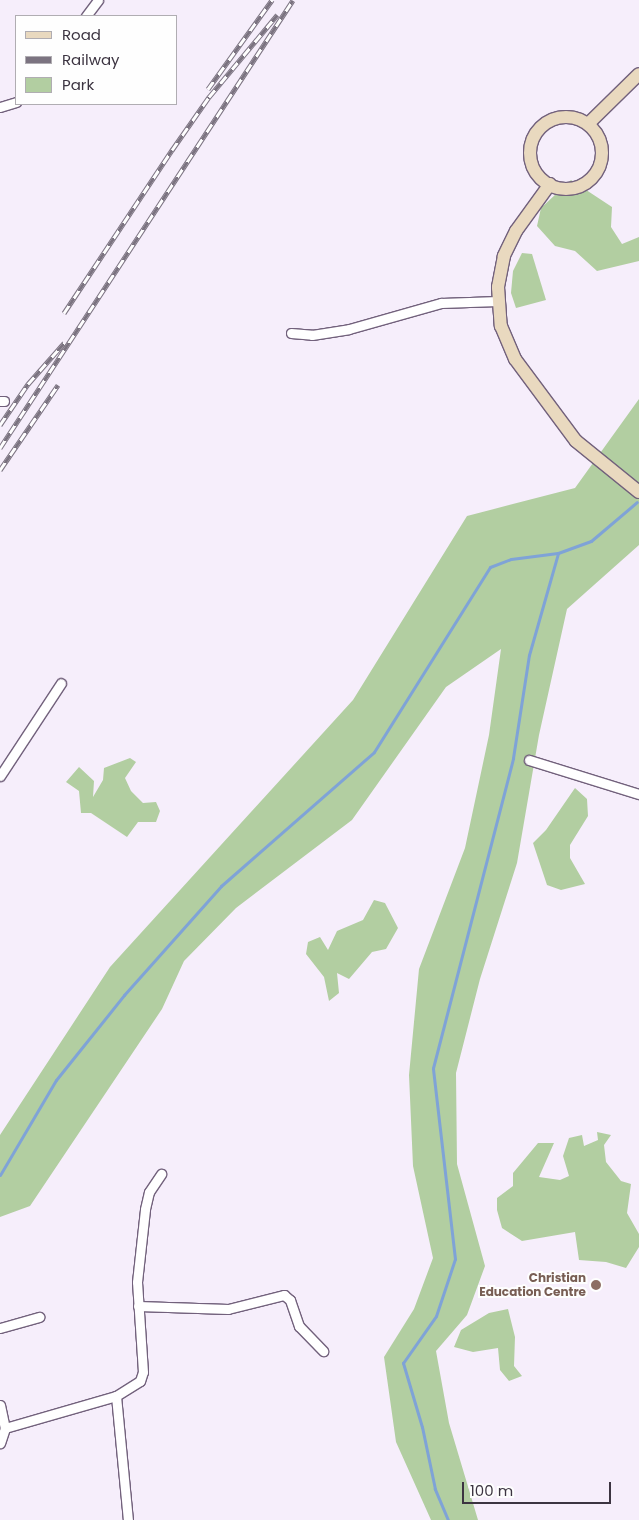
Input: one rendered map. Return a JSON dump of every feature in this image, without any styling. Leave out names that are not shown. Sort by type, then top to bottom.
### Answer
[{"type":"street","points":[[87,15],[98,0]]},
{"type":"street","points":[[588,124],[639,74]]},
{"type":"street","points":[[0,107],[15,102]]},
{"type":"street","points":[[557,117],[576,117],[588,124],[602,144],[602,163],[592,179],[576,188],[557,188],[550,184],[540,179],[531,162],[531,143],[541,126],[557,117]]},
{"type":"street","points":[[550,184],[516,231],[504,256],[498,301],[501,326],[515,359],[576,441],[639,492]]},
{"type":"street","points":[[291,333],[312,335],[349,329],[441,304],[498,301]]},
{"type":"street","points":[[0,776],[61,683]]},
{"type":"street","points":[[529,760],[639,794]]},
{"type":"street","points":[[5,1428],[116,1396],[136,1385],[142,1372],[137,1282],[145,1209],[150,1192],[162,1174]]},
{"type":"street","points":[[138,1306],[228,1309],[284,1295],[290,1300],[299,1326],[323,1351]]},
{"type":"street","points":[[0,1328],[39,1317]]},
{"type":"street","points":[[116,1396],[128,1520]]},
{"type":"street","points":[[0,1406],[5,1428],[0,1443]]},
{"type":"green space","points":[[571,180],[612,207],[611,227],[622,244],[639,237],[639,261],[597,271],[575,251],[555,246],[537,226],[541,208]]},
{"type":"green space","points":[[522,253],[532,254],[546,300],[516,308],[511,293],[513,271]]},
{"type":"green space","points":[[639,399],[639,545],[567,609],[539,735],[517,863],[480,979],[456,1073],[457,1164],[485,1266],[467,1315],[436,1351],[449,1423],[478,1520],[431,1520],[396,1442],[384,1357],[414,1309],[433,1258],[413,1166],[409,1075],[419,969],[465,848],[489,735],[501,649],[446,687],[352,820],[236,908],[184,961],[162,1009],[30,1206],[0,1217],[0,1135],[110,967],[353,700],[467,516],[575,488]]},
{"type":"green space","points":[[130,758],[136,762],[125,778],[131,791],[143,803],[156,802],[160,811],[156,822],[138,822],[127,837],[91,813],[81,813],[79,791],[66,782],[79,767],[94,781],[93,797],[103,780],[104,768]]},
{"type":"green space","points":[[575,788],[587,799],[588,816],[570,845],[570,858],[585,884],[561,890],[547,885],[533,843],[546,830]]},
{"type":"green space","points":[[374,900],[385,903],[398,928],[386,949],[372,952],[349,979],[337,973],[339,993],[329,1001],[324,977],[306,954],[308,942],[320,937],[328,950],[337,931],[363,920]]},
{"type":"green space","points":[[597,1132],[611,1135],[604,1145],[606,1162],[621,1181],[631,1184],[627,1213],[639,1234],[639,1247],[626,1268],[606,1262],[579,1260],[575,1232],[522,1241],[502,1228],[497,1210],[497,1198],[513,1186],[513,1173],[538,1143],[554,1143],[539,1177],[560,1180],[569,1176],[563,1156],[569,1138],[582,1135],[584,1146],[598,1140]]},
{"type":"green space","points":[[508,1309],[515,1337],[514,1366],[522,1376],[509,1381],[500,1370],[498,1348],[473,1352],[454,1347],[461,1330],[489,1313]]},
{"type":"waterway","points":[[0,1175],[56,1080],[124,995],[221,886],[374,752],[490,567],[511,559],[558,553],[591,541],[637,502]]},
{"type":"waterway","points":[[448,1520],[435,1489],[422,1427],[403,1363],[436,1316],[455,1259],[433,1068],[513,758],[529,655],[558,553]]},
{"type":"railway","points":[[208,89],[272,0]]},
{"type":"railway","points":[[0,448],[293,0]]},
{"type":"railway","points":[[64,313],[209,97],[277,15]]},
{"type":"railway","points":[[0,425],[28,384],[64,343]]},
{"type":"railway","points":[[0,470],[58,385]]},
{"type":"place","name":"Christian Education Centre","points":[[596,1285]]}]
